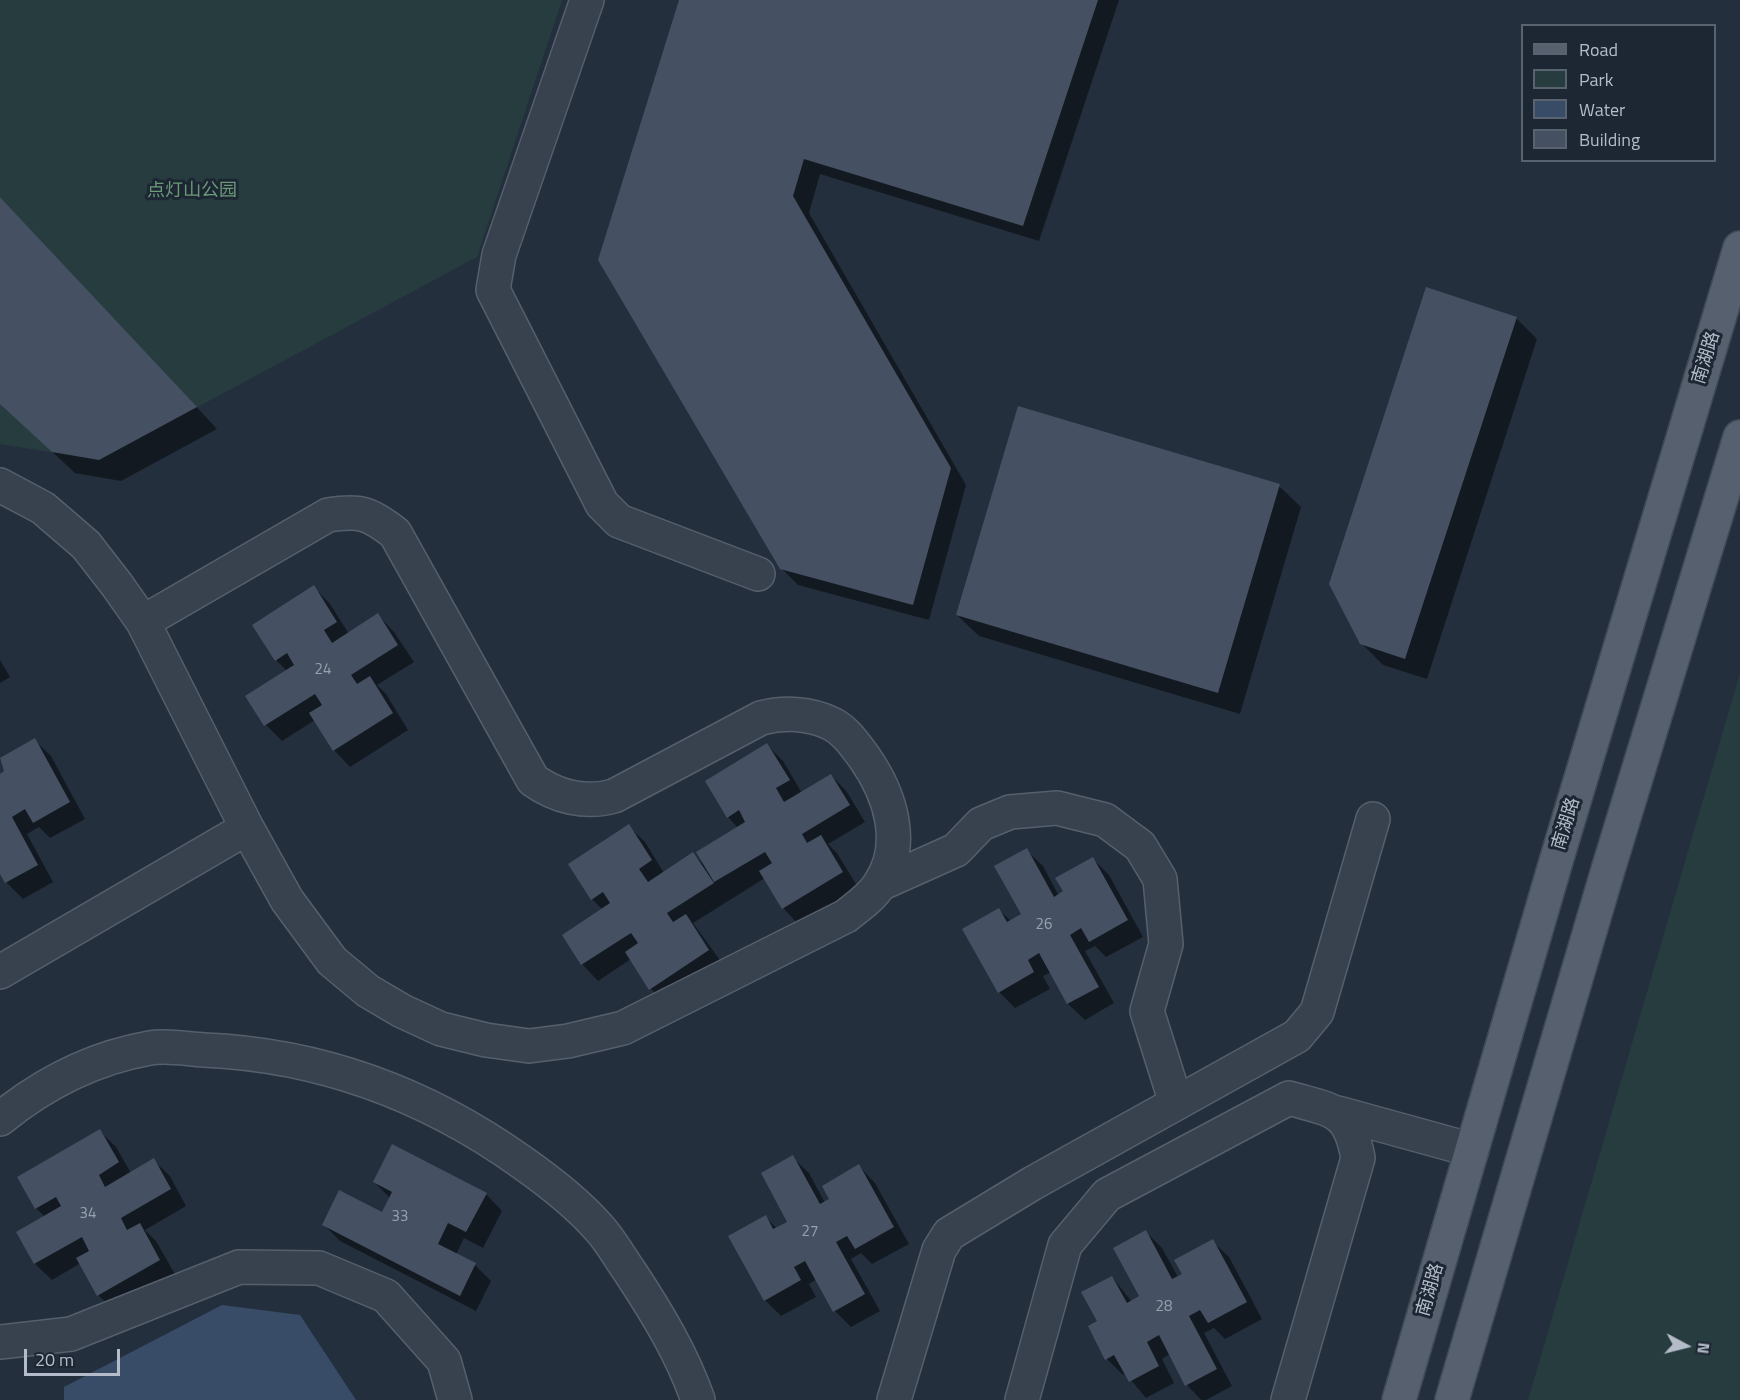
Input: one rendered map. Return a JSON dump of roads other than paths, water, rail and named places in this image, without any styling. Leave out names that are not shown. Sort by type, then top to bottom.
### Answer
[{"type":"main road","name":"南湖路","points":[[1399,1400],[1740,248]]},
{"type":"main road","points":[[1452,1400],[1607,873],[1740,437]]},
{"type":"lane","points":[[587,0],[499,255],[493,290],[602,504],[619,521],[758,574]]},
{"type":"lane","points":[[0,485],[43,508],[86,545],[142,622],[247,828],[287,900],[332,961],[368,991],[441,1029],[486,1040],[529,1046],[568,1041],[623,1028],[846,916],[863,903],[880,884],[892,853],[894,833],[892,814],[883,788],[852,740],[833,725],[815,719],[781,713],[761,718],[615,796],[599,800],[562,795],[546,789],[532,780],[394,533],[375,518],[354,511],[328,514],[142,622]]},
{"type":"lane","points":[[880,884],[956,850],[981,824],[1010,812],[1057,808],[1105,820],[1140,846],[1160,879],[1166,944],[1146,1011],[1176,1103]]},
{"type":"lane","points":[[894,1400],[939,1250],[949,1233],[1298,1035],[1317,1012],[1373,819]]},
{"type":"lane","points":[[0,972],[247,828]]},
{"type":"lane","points":[[0,1119],[47,1083],[96,1062],[152,1048],[236,1051],[306,1064],[373,1081],[458,1120],[501,1147],[557,1187],[591,1220],[655,1310],[674,1342],[698,1400]]},
{"type":"lane","points":[[1269,1052],[1289,1098]]},
{"type":"lane","points":[[1022,1400],[1065,1245],[1107,1195],[1289,1098],[1472,1150]]},
{"type":"lane","points":[[1288,1400],[1358,1158],[1354,1131],[1338,1113]]},
{"type":"lane","points":[[0,1342],[70,1334],[239,1267],[319,1268],[386,1296],[444,1361],[455,1400]]},
{"type":"water","points":[[222,1305],[300,1315],[356,1400],[64,1400],[64,1387]]},
{"type":"park label","name":"点灯山公园","points":[[192,192]]}]
